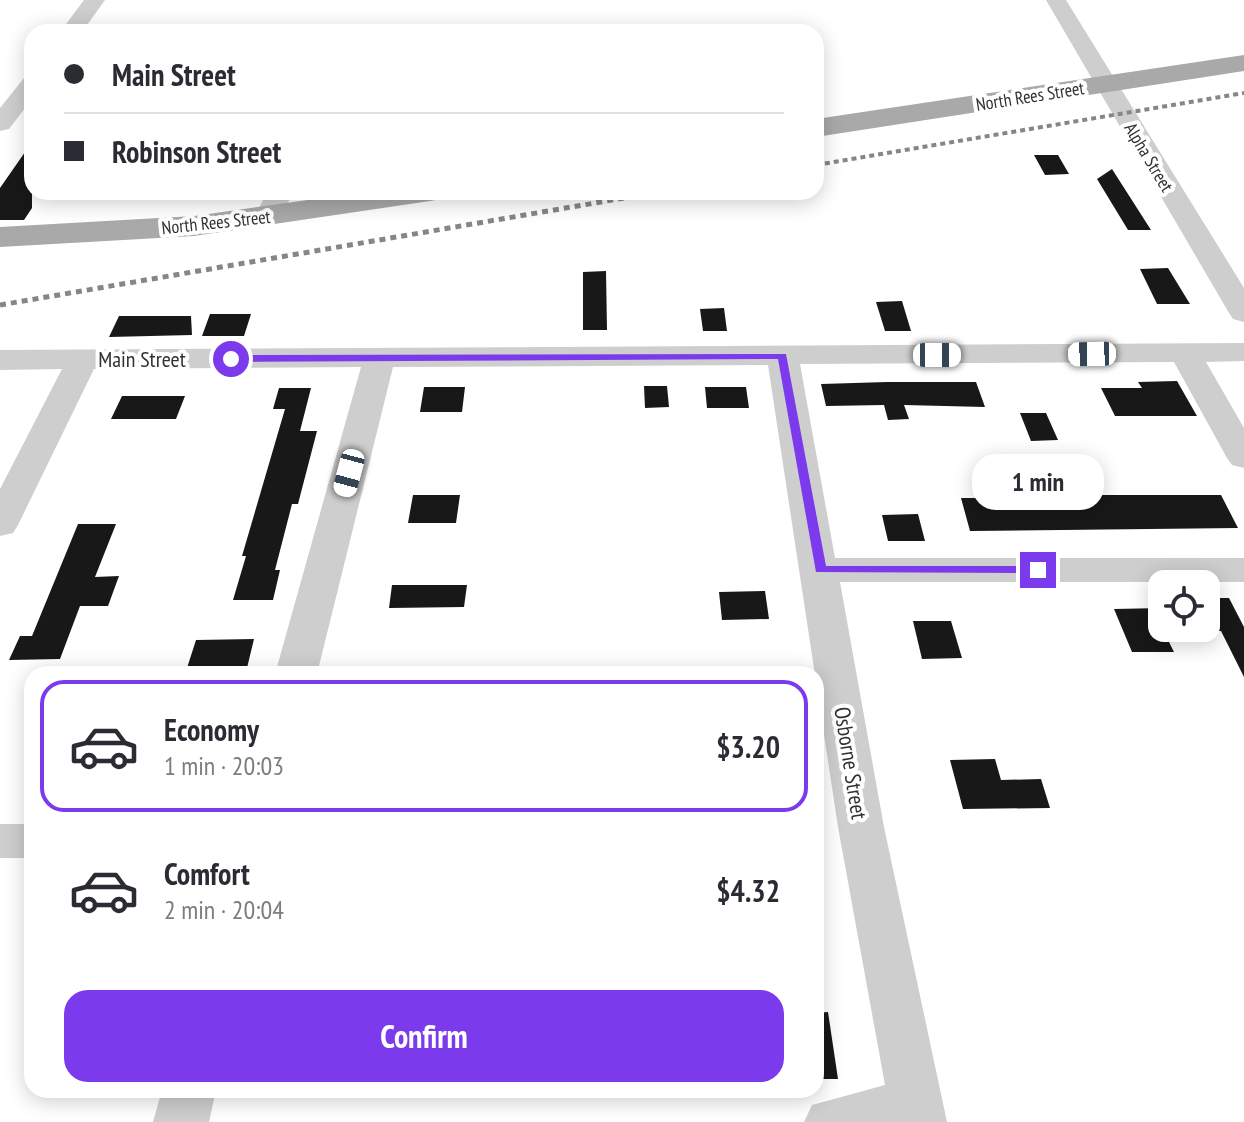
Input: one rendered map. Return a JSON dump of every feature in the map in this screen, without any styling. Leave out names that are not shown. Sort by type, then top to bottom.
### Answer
[{"type":"main road","name":"North Rees Street","points":[[824,127],[1244,63]]},
{"type":"main road","name":"North Rees Street","points":[[0,237],[165,228],[274,204],[326,200]]},
{"type":"street","points":[[77,24],[95,0]]},
{"type":"street","name":"Alpha Street","points":[[1056,0],[1244,313]]},
{"type":"street","points":[[0,124],[8,105],[24,90]]},
{"type":"street","name":"Main Street","points":[[0,360],[1244,352]]},
{"type":"street","points":[[1185,353],[1244,458]]},
{"type":"street","name":"Osborne Street","points":[[783,356],[861,827],[917,1112]]},
{"type":"street","points":[[298,666],[379,358]]},
{"type":"street","points":[[0,525],[83,359]]},
{"type":"street","points":[[820,570],[1244,570]]},
{"type":"street","points":[[0,841],[24,841]]},
{"type":"street","points":[[181,1122],[187,1098]]},
{"type":"street","points":[[832,1122],[917,1112]]},
{"type":"building","points":[[24,154],[24,200],[32,200],[32,208],[24,220],[0,220],[0,188]]},
{"type":"building","points":[[1034,155],[1058,155],[1069,174],[1045,175]]},
{"type":"building","points":[[1112,169],[1151,230],[1128,230],[1097,179]]},
{"type":"building","points":[[1168,268],[1190,304],[1157,304],[1140,269]]},
{"type":"building","points":[[606,271],[607,330],[583,330],[583,272]]},
{"type":"building","points":[[902,301],[911,331],[885,331],[876,302]]},
{"type":"building","points":[[724,308],[727,331],[703,331],[700,309]]},
{"type":"building","points":[[210,314],[251,314],[244,336],[202,336]]},
{"type":"building","points":[[119,316],[191,316],[192,335],[109,337]]},
{"type":"building","points":[[1177,381],[1197,416],[1115,416],[1101,388],[1142,388],[1138,382]]},
{"type":"building","points":[[976,382],[985,407],[904,405],[909,419],[888,420],[884,405],[826,406],[821,384]]},
{"type":"building","points":[[644,386],[667,386],[669,407],[645,408]]},
{"type":"building","points":[[424,387],[465,387],[462,412],[420,412]]},
{"type":"building","points":[[705,387],[746,387],[749,408],[707,408]]},
{"type":"building","points":[[279,388],[311,388],[300,431],[317,431],[298,504],[292,504],[275,570],[280,570],[273,600],[233,600],[246,556],[242,556],[285,409],[273,409]]},
{"type":"building","points":[[122,396],[185,396],[176,419],[111,419]]},
{"type":"building","points":[[1020,413],[1046,413],[1058,440],[1031,441]]},
{"type":"building","points":[[413,495],[460,495],[456,523],[408,523]]},
{"type":"building","points":[[1024,495],[1221,495],[1238,528],[970,531],[961,498],[1025,498]]},
{"type":"building","points":[[918,514],[925,541],[888,541],[882,515]]},
{"type":"building","points":[[78,524],[116,524],[95,577],[119,576],[108,606],[80,606],[60,659],[9,660],[20,636],[32,636]]},
{"type":"building","points":[[392,585],[467,585],[464,607],[389,608]]},
{"type":"building","points":[[765,591],[769,619],[722,620],[719,592]]},
{"type":"building","points":[[1220,598],[1229,598],[1244,627],[1244,677],[1221,631]]},
{"type":"building","points":[[1148,608],[1148,642],[1169,642],[1174,652],[1132,652],[1114,609]]},
{"type":"building","points":[[913,621],[951,621],[962,658],[922,659]]},
{"type":"building","points":[[254,639],[247,666],[188,666],[196,640]]},
{"type":"building","points":[[995,759],[1001,780],[1041,779],[1050,808],[963,809],[950,760]]},
{"type":"building","points":[[824,1012],[828,1012],[838,1079],[824,1079]]},
{"type":"railway","points":[[824,164],[1244,93]]},
{"type":"railway","points":[[0,305],[612,200]]},
{"type":"route","points":[[231,359],[783,356],[820,570],[1038,570]]}]
